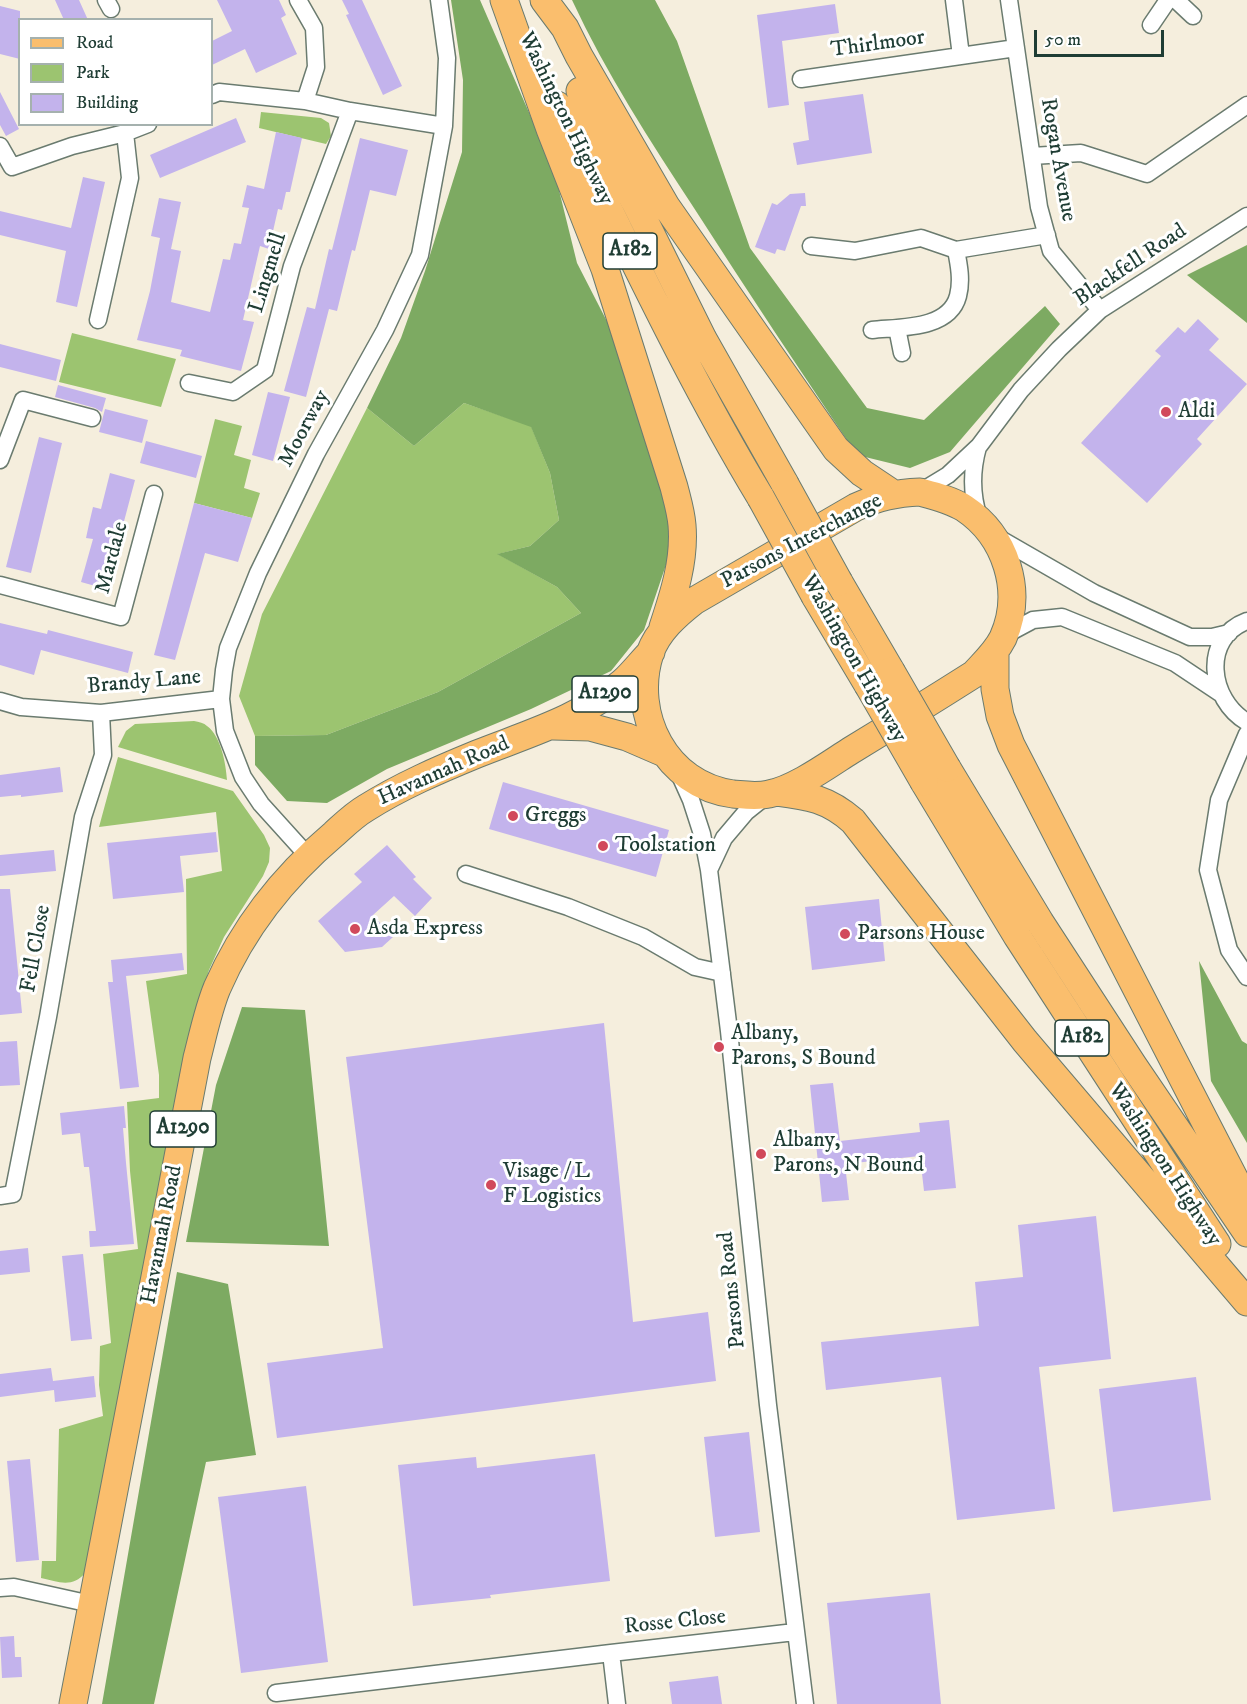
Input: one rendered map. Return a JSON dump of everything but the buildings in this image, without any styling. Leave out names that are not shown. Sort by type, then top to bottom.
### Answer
[{"type":"main road","name":"Washington Highway","points":[[506,0],[664,321],[727,442],[815,596],[1023,946],[1247,1290]]},
{"type":"main road","points":[[506,0],[550,129],[605,269],[674,487],[682,525],[681,560],[675,593],[655,643]]},
{"type":"main road","name":"Washington Highway","points":[[538,0],[588,108],[703,339],[839,582],[947,768],[1065,960],[1247,1233]]},
{"type":"main road","points":[[544,0],[565,28],[666,206],[836,449],[862,472],[892,493]]},
{"type":"main road","name":"Parsons Interchange","points":[[920,492],[962,507],[987,528],[1009,567],[1012,602],[999,643],[974,674],[810,777],[772,793],[749,796],[722,792],[697,782],[670,760],[651,730],[644,704],[644,678],[655,643],[676,615],[694,601],[856,507],[892,493],[920,492]]},
{"type":"main road","name":"Havannah Road","points":[[73,1704],[197,1058],[213,1002],[236,948],[253,920],[276,891],[308,856],[363,809],[411,782],[551,726],[588,707],[622,682],[655,643]]},
{"type":"main road","points":[[999,643],[995,689],[1000,716],[1011,745],[1247,1203]]},
{"type":"main road","name":"Havannah Road","points":[[551,726],[590,727],[627,737],[670,760]]},
{"type":"main road","points":[[772,793],[810,796],[837,807],[854,821],[1025,1041],[1247,1302]]},
{"type":"street","points":[[298,0],[314,28],[316,68],[305,101]]},
{"type":"street","name":"Moorway","points":[[308,856],[261,804],[243,777],[225,731],[221,699],[228,648],[258,573],[316,454],[385,330],[420,255],[444,126],[447,58],[439,0]]},
{"type":"street","name":"Thirlmoor","points":[[954,0],[961,56]]},
{"type":"street","name":"Rogan Avenue","points":[[1009,0],[1039,207],[1051,251],[1100,310]]},
{"type":"street","points":[[1151,25],[1168,0]]},
{"type":"street","points":[[1176,0],[1193,16]]},
{"type":"street","name":"Thirlmoor","points":[[801,79],[1016,48]]},
{"type":"street","points":[[213,95],[219,92],[305,101],[350,111],[444,126]]},
{"type":"street","points":[[1032,156],[1080,153],[1147,174],[1247,105]]},
{"type":"street","name":"Lingmell","points":[[189,383],[233,392],[266,370],[292,266],[350,111]]},
{"type":"street","points":[[0,146],[12,167],[72,146],[125,133],[143,126]]},
{"type":"street","points":[[98,320],[130,178],[125,133]]},
{"type":"street","name":"Blackfell Road","points":[[920,492],[948,475],[979,446],[1021,390],[1059,348],[1100,310],[1247,216]]},
{"type":"street","points":[[811,246],[855,251],[921,238],[956,249],[1047,235]]},
{"type":"street","points":[[872,330],[922,325],[944,316],[958,298],[960,276],[956,249]]},
{"type":"street","points":[[897,328],[902,353]]},
{"type":"street","points":[[0,460],[23,400],[92,418]]},
{"type":"street","name":"Blackfell Road","points":[[979,446],[972,478],[974,498],[987,528]]},
{"type":"street","name":"Mardale","points":[[0,585],[121,617],[154,494]]},
{"type":"street","points":[[987,528],[1094,593],[1190,637],[1212,637],[1229,633],[1247,621]]},
{"type":"street","points":[[999,643],[1033,620],[1062,617],[1175,663],[1220,693]]},
{"type":"street","points":[[1229,633],[1216,659],[1215,679],[1227,706],[1247,722]]},
{"type":"street","name":"Brandy Lane","points":[[0,701],[21,707],[101,713],[221,699]]},
{"type":"street","name":"Fell Close","points":[[7,1195],[48,1017],[83,817],[103,755],[101,713]]},
{"type":"street","points":[[1247,734],[1219,800],[1209,870],[1229,950],[1247,977]]},
{"type":"street","name":"Parsons Road","points":[[670,760],[691,800],[710,870],[767,1394],[805,1704]]},
{"type":"street","points":[[710,870],[724,838],[746,812],[772,793]]},
{"type":"street","points":[[466,874],[568,907],[643,937],[694,967],[722,973]]},
{"type":"street","points":[[0,1588],[14,1587],[91,1604]]},
{"type":"street","name":"Rosse Close","points":[[617,1704],[611,1653],[795,1632]]},
{"type":"street","points":[[276,1693],[611,1653]]},
{"type":"green space","points":[[451,0],[480,0],[554,170],[577,263],[616,339],[666,501],[671,550],[644,630],[611,671],[531,709],[387,769],[327,803],[287,801],[255,765],[255,736],[326,735],[438,692],[581,613],[557,587],[497,554],[530,546],[559,520],[550,473],[531,427],[464,403],[414,446],[367,408],[401,338],[425,271],[462,152],[463,80]]},
{"type":"green space","points":[[572,0],[655,0],[677,41],[750,248],[867,408],[924,420],[1045,306],[1060,324],[950,452],[910,468],[857,455],[645,132],[599,54]]},
{"type":"green space","points":[[261,112],[321,118],[329,123],[331,136],[326,144],[259,128]]},
{"type":"green space","points":[[1247,245],[1247,323],[1187,275]]},
{"type":"green space","points":[[72,333],[176,359],[161,407],[59,382]]},
{"type":"green space","points":[[464,403],[531,426],[550,473],[559,520],[530,546],[498,554],[557,587],[581,613],[438,692],[326,735],[255,736],[239,696],[262,614],[367,408],[414,446]]},
{"type":"green space","points":[[215,419],[242,426],[234,455],[251,460],[244,488],[260,493],[252,518],[194,503]]},
{"type":"green space","points":[[194,721],[206,725],[216,736],[224,759],[227,780],[118,747],[126,731],[135,724]]},
{"type":"green space","points":[[118,757],[233,791],[264,835],[270,848],[269,862],[263,876],[224,937],[209,970],[187,1044],[85,1573],[75,1581],[65,1583],[41,1578],[42,1561],[56,1561],[59,1429],[103,1416],[99,1385],[100,1346],[111,1343],[103,1254],[138,1249],[130,1171],[127,1102],[159,1098],[159,1075],[146,981],[187,974],[186,879],[222,871],[216,812],[99,827]]},
{"type":"green space","points":[[1199,961],[1242,1041],[1247,1044],[1247,1143],[1211,1081]]},
{"type":"green space","points":[[242,1007],[305,1010],[329,1246],[186,1242],[216,1085]]},
{"type":"green space","points":[[177,1272],[228,1284],[256,1455],[206,1462],[154,1704],[102,1704]]},
{"type":"place","name":"Aldi","points":[[1166,412]]},
{"type":"place","name":"Greggs","points":[[513,816]]},
{"type":"place","name":"Toolstation","points":[[603,846]]},
{"type":"place","name":"Asda Express","points":[[355,929]]},
{"type":"place","name":"Parsons House","points":[[845,934]]},
{"type":"place","name":"Albany, Parons, S Bound","points":[[719,1047]]},
{"type":"place","name":"Albany, Parons, N Bound","points":[[761,1154]]},
{"type":"place","name":"Visage / L F Logistics","points":[[491,1185]]}]
